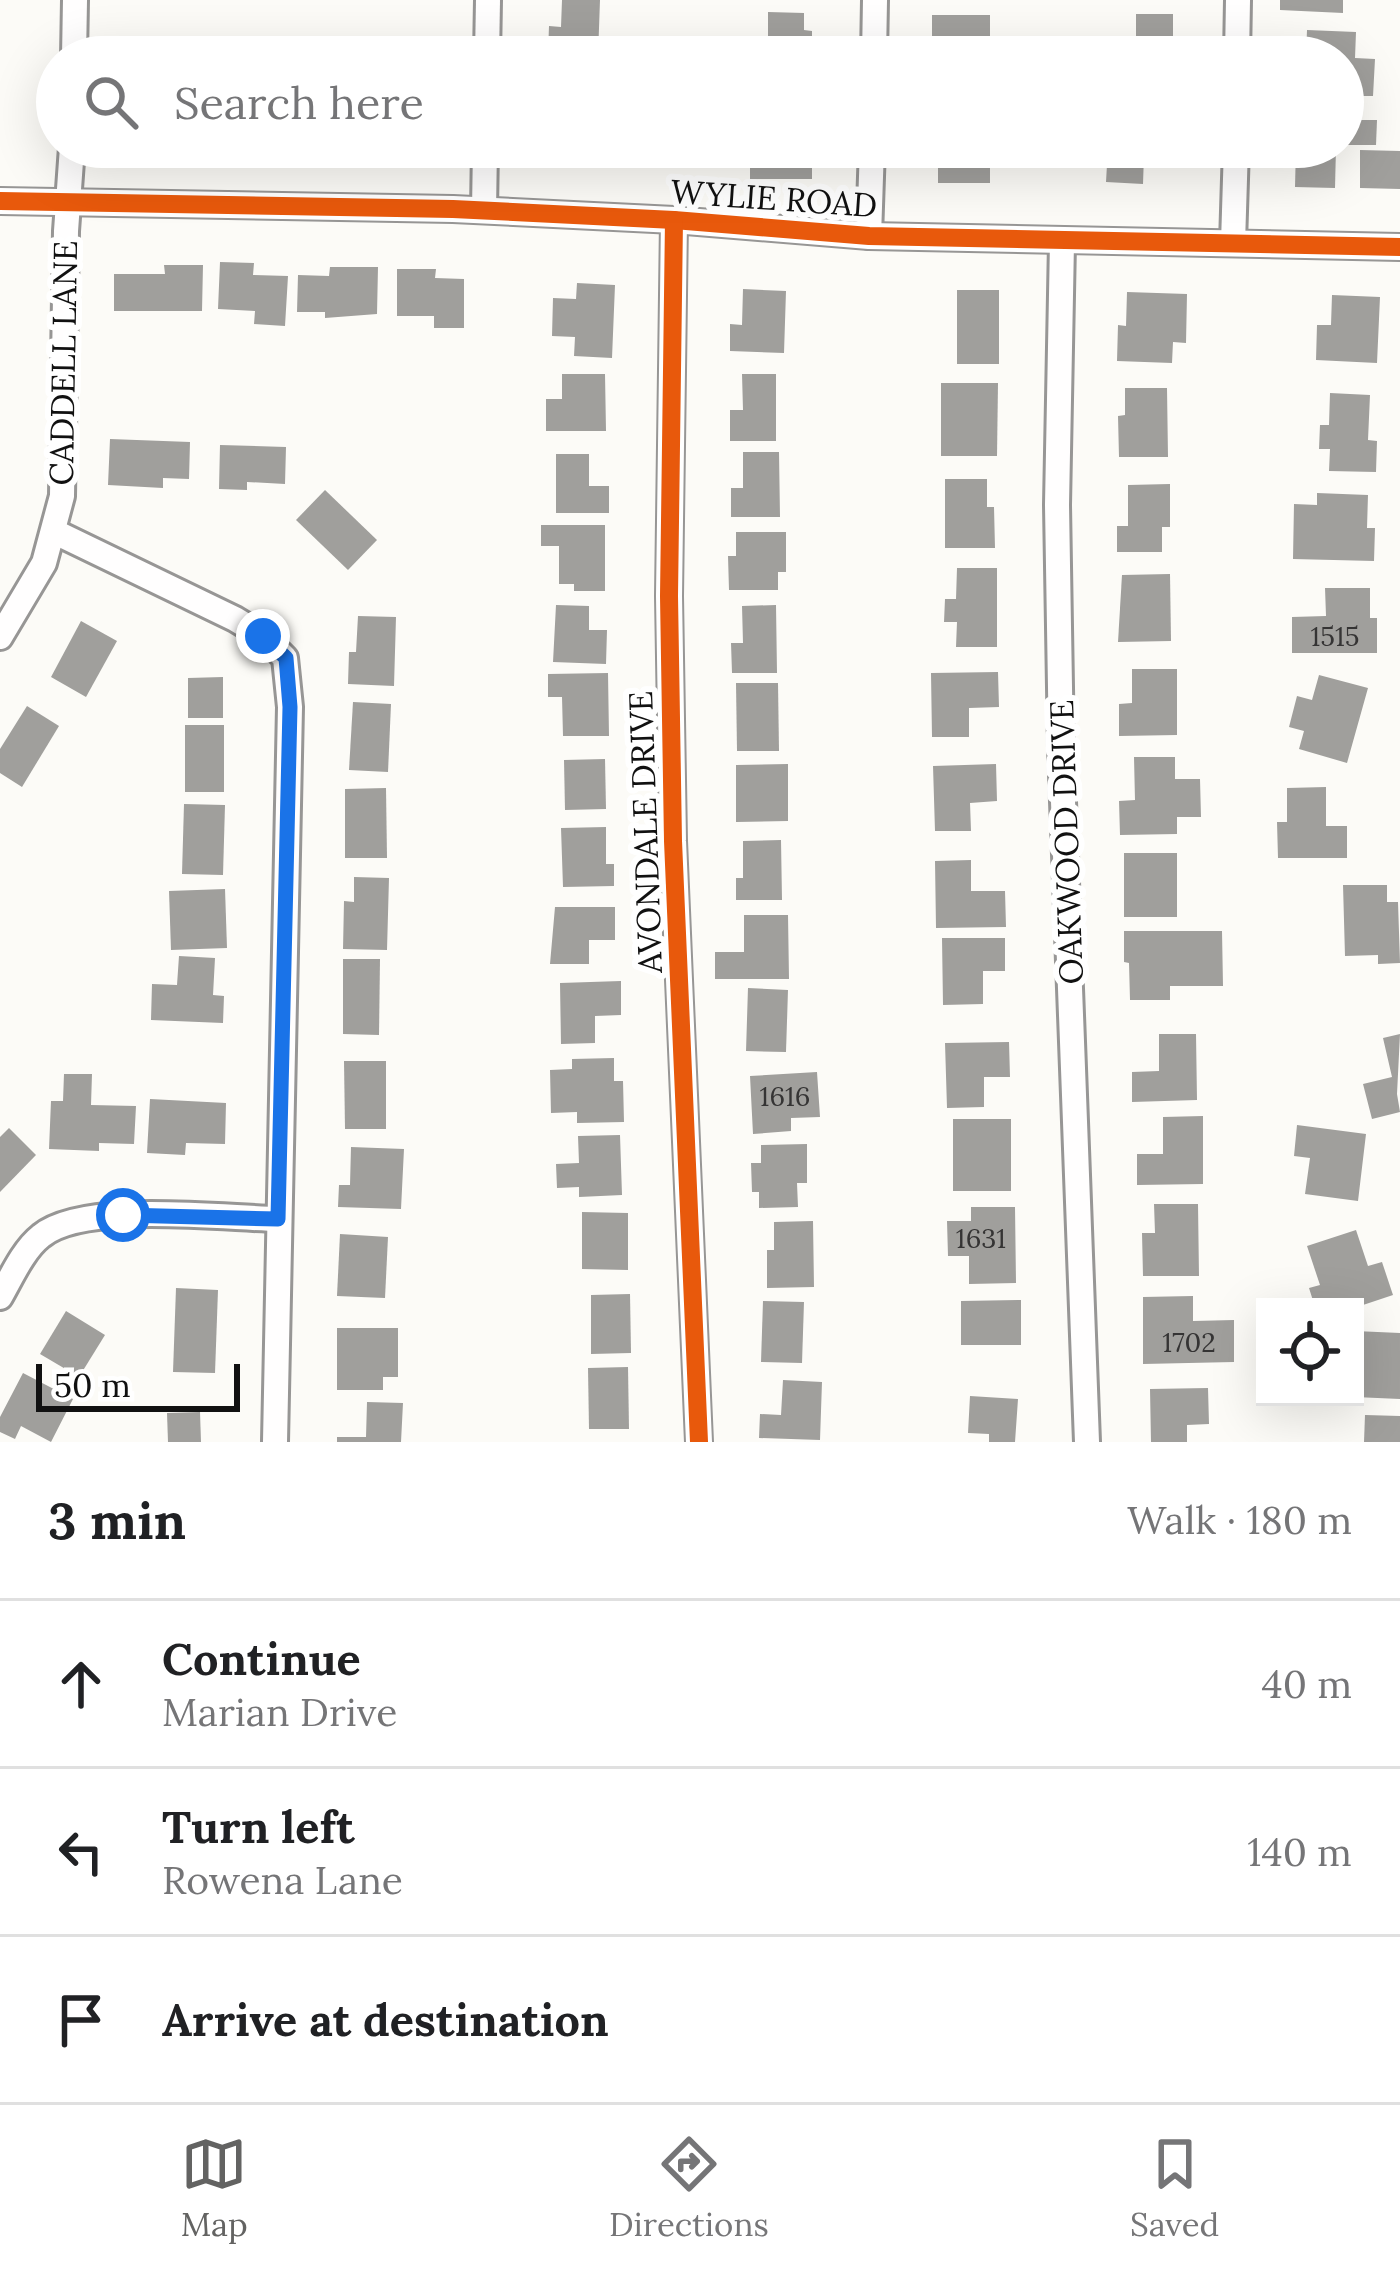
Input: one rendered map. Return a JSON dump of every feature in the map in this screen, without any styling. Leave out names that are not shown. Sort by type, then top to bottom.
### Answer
[{"type":"street","points":[[74,36],[75,0]]},
{"type":"street","points":[[487,36],[488,0]]},
{"type":"street","points":[[874,36],[875,0]]},
{"type":"street","points":[[1237,36],[1238,0]]},
{"type":"street","name":"CADDELL LANE","points":[[0,637],[33,586],[55,532],[62,496],[70,168]]},
{"type":"street","points":[[484,210],[485,168]]},
{"type":"street","points":[[869,236],[871,168]]},
{"type":"street","points":[[1233,243],[1235,168]]},
{"type":"street","name":"WYLIE ROAD","points":[[0,201],[484,210],[869,236],[1400,247]]},
{"type":"street","name":"AVONDALE DRIVE","points":[[674,220],[669,575],[673,841],[699,1442]]},
{"type":"street","name":"OAKWOOD DRIVE","points":[[1062,242],[1057,505],[1061,748],[1087,1442]]},
{"type":"street","points":[[55,532],[248,626],[286,658],[275,1442]]},
{"type":"street","points":[[248,626],[266,605]]},
{"type":"street","points":[[0,1298],[40,1236],[83,1218],[278,1219]]},
{"type":"building","points":[[562,0],[600,0],[599,36],[549,36],[549,26],[561,27]]},
{"type":"building","points":[[1280,0],[1343,0],[1343,13],[1280,10]]},
{"type":"building","points":[[768,12],[804,13],[804,30],[812,31],[812,36],[768,36]]},
{"type":"building","points":[[1136,14],[1173,14],[1173,36],[1136,36]]},
{"type":"building","points":[[932,15],[990,15],[990,36],[932,36]]},
{"type":"building","points":[[1307,30],[1356,32],[1356,36],[1307,36]]},
{"type":"building","points":[[1364,58],[1375,59],[1373,96],[1364,96]]},
{"type":"building","points":[[1364,120],[1377,120],[1376,145],[1364,145]]},
{"type":"building","points":[[1364,150],[1400,151],[1400,189],[1360,188]]},
{"type":"building","points":[[750,168],[812,168],[812,179],[750,179]]},
{"type":"building","points":[[938,168],[990,168],[990,183],[938,183]]},
{"type":"building","points":[[1107,168],[1144,168],[1143,184],[1106,182]]},
{"type":"building","points":[[1295,168],[1335,168],[1335,188],[1295,187]]},
{"type":"building","points":[[220,262],[254,263],[253,275],[288,276],[285,326],[254,324],[255,311],[218,309]]},
{"type":"building","points":[[164,265],[203,265],[202,311],[114,311],[114,274],[165,274]]},
{"type":"building","points":[[330,267],[378,267],[377,314],[325,318],[325,312],[297,312],[298,275],[329,276]]},
{"type":"building","points":[[397,269],[436,269],[435,278],[464,279],[464,328],[434,328],[434,316],[397,316]]},
{"type":"building","points":[[577,283],[615,285],[612,358],[574,356],[575,337],[552,336],[553,298],[576,299]]},
{"type":"building","points":[[743,289],[786,291],[784,353],[730,351],[730,324],[742,325]]},
{"type":"building","points":[[957,290],[999,290],[999,364],[957,364]]},
{"type":"building","points":[[1127,292],[1187,294],[1186,343],[1173,342],[1172,363],[1117,361],[1118,325],[1126,326]]},
{"type":"building","points":[[1332,295],[1380,297],[1377,363],[1316,360],[1317,325],[1331,325]]},
{"type":"building","points":[[562,374],[605,374],[606,431],[546,431],[546,399],[562,399]]},
{"type":"building","points":[[742,374],[776,374],[776,441],[730,441],[730,410],[743,410]]},
{"type":"building","points":[[941,383],[998,383],[997,456],[941,456]]},
{"type":"building","points":[[1125,388],[1167,388],[1168,457],[1119,457],[1118,416],[1125,415]]},
{"type":"building","points":[[1330,393],[1370,395],[1368,440],[1377,441],[1376,472],[1329,471],[1330,449],[1319,449],[1320,425],[1329,425]]},
{"type":"building","points":[[110,439],[190,442],[189,479],[163,478],[163,488],[108,485]]},
{"type":"building","points":[[220,445],[286,447],[285,484],[247,482],[247,490],[219,489]]},
{"type":"building","points":[[743,452],[779,452],[780,517],[731,517],[731,488],[743,488]]},
{"type":"building","points":[[556,454],[589,454],[589,486],[609,486],[609,513],[556,513]]},
{"type":"building","points":[[945,479],[987,479],[987,507],[994,507],[995,548],[945,548]]},
{"type":"building","points":[[1170,484],[1170,527],[1162,527],[1162,552],[1117,552],[1117,526],[1128,526],[1128,485]]},
{"type":"building","points":[[325,490],[377,540],[348,570],[296,520]]},
{"type":"building","points":[[1317,493],[1368,495],[1367,528],[1375,528],[1374,561],[1293,559],[1294,504],[1317,505]]},
{"type":"building","points":[[541,525],[605,525],[605,591],[574,591],[574,584],[559,584],[559,546],[541,546]]},
{"type":"building","points":[[736,532],[786,532],[786,572],[778,572],[778,590],[729,590],[728,556],[736,556]]},
{"type":"building","points":[[957,568],[997,568],[997,647],[956,647],[957,622],[944,622],[945,599],[956,599]]},
{"type":"building","points":[[1170,574],[1171,641],[1118,642],[1122,575]]},
{"type":"building","points":[[1325,588],[1370,588],[1370,618],[1377,618],[1377,653],[1292,653],[1292,617],[1326,616]]},
{"type":"building","points":[[556,605],[589,606],[589,630],[607,630],[606,664],[553,662]]},
{"type":"building","points":[[776,605],[777,673],[732,673],[731,643],[743,643],[742,606]]},
{"type":"building","points":[[358,616],[396,617],[394,686],[348,684],[349,652],[356,652]]},
{"type":"building","points":[[81,621],[117,641],[86,697],[51,677]]},
{"type":"building","points":[[1132,669],[1177,669],[1177,735],[1119,736],[1119,704],[1132,703]]},
{"type":"building","points":[[998,672],[999,707],[969,708],[969,737],[932,737],[931,673]]},
{"type":"building","points":[[608,673],[609,736],[563,736],[562,697],[548,697],[548,674]]},
{"type":"building","points":[[1319,675],[1368,688],[1347,763],[1299,749],[1304,731],[1289,727],[1297,696],[1312,700]]},
{"type":"building","points":[[223,677],[223,718],[188,718],[188,678]]},
{"type":"building","points":[[736,683],[778,683],[779,751],[737,751]]},
{"type":"building","points":[[353,702],[391,704],[388,772],[349,770]]},
{"type":"building","points":[[27,706],[59,726],[22,787],[0,773],[0,749]]},
{"type":"building","points":[[185,725],[224,725],[224,792],[185,792]]},
{"type":"building","points":[[1134,757],[1175,757],[1175,779],[1200,779],[1201,817],[1177,817],[1177,834],[1120,835],[1119,801],[1135,800]]},
{"type":"building","points":[[605,759],[606,809],[565,810],[564,760]]},
{"type":"building","points":[[788,764],[788,821],[736,822],[736,765]]},
{"type":"building","points":[[996,764],[997,801],[970,803],[971,831],[935,831],[933,766]]},
{"type":"building","points":[[1326,787],[1326,826],[1347,826],[1347,858],[1278,858],[1277,822],[1287,822],[1287,788]]},
{"type":"building","points":[[386,788],[387,858],[345,858],[345,789]]},
{"type":"building","points":[[184,804],[225,805],[223,875],[182,874]]},
{"type":"building","points":[[606,827],[606,864],[614,864],[614,886],[563,887],[561,828]]},
{"type":"building","points":[[781,840],[782,900],[736,900],[736,878],[743,878],[743,841]]},
{"type":"building","points":[[1124,853],[1177,853],[1177,917],[1124,917]]},
{"type":"building","points":[[971,860],[971,891],[1005,891],[1006,927],[936,928],[935,861]]},
{"type":"building","points":[[354,877],[389,878],[387,950],[343,949],[344,901],[354,902]]},
{"type":"building","points":[[1343,885],[1387,885],[1387,902],[1398,902],[1400,963],[1378,964],[1378,955],[1345,956]]},
{"type":"building","points":[[225,889],[227,948],[171,950],[169,891]]},
{"type":"building","points":[[555,907],[615,907],[615,940],[589,940],[589,964],[550,964]]},
{"type":"building","points":[[744,915],[788,915],[789,979],[715,979],[715,952],[744,952]]},
{"type":"building","points":[[1124,931],[1222,931],[1223,986],[1170,986],[1170,1000],[1130,1000]]},
{"type":"building","points":[[942,938],[1005,938],[1005,971],[983,971],[983,1004],[943,1005]]},
{"type":"building","points":[[179,956],[215,958],[213,995],[224,996],[223,1023],[151,1020],[152,984],[177,985]]},
{"type":"building","points":[[343,959],[380,959],[379,1035],[343,1034]]},
{"type":"building","points":[[621,981],[621,1015],[595,1016],[595,1043],[561,1044],[560,983]]},
{"type":"building","points":[[748,988],[788,990],[786,1052],[746,1051]]},
{"type":"building","points":[[1159,1034],[1196,1034],[1197,1100],[1132,1102],[1132,1072],[1159,1071]]},
{"type":"building","points":[[1400,1034],[1400,1112],[1372,1119],[1363,1084],[1392,1077],[1383,1038]]},
{"type":"building","points":[[1009,1042],[1010,1077],[984,1077],[984,1107],[947,1108],[945,1043]]},
{"type":"building","points":[[614,1058],[614,1081],[623,1081],[624,1122],[577,1123],[577,1112],[551,1113],[550,1070],[572,1069],[572,1059]]},
{"type":"building","points":[[344,1061],[386,1061],[386,1129],[345,1129]]},
{"type":"building","points":[[817,1072],[820,1117],[791,1118],[791,1131],[753,1134],[750,1076]]},
{"type":"building","points":[[64,1074],[92,1074],[91,1105],[136,1106],[134,1144],[99,1143],[99,1151],[49,1149],[51,1101],[63,1101]]},
{"type":"building","points":[[150,1099],[226,1103],[225,1144],[186,1143],[185,1155],[147,1153]]},
{"type":"building","points":[[1203,1116],[1203,1184],[1137,1185],[1137,1154],[1163,1154],[1163,1117]]},
{"type":"building","points":[[953,1119],[1011,1119],[1011,1191],[953,1191]]},
{"type":"building","points":[[1297,1125],[1366,1134],[1358,1201],[1305,1194],[1310,1158],[1294,1156]]},
{"type":"building","points":[[9,1128],[36,1155],[0,1192],[0,1137]]},
{"type":"building","points":[[620,1135],[622,1195],[579,1197],[579,1187],[557,1188],[556,1164],[579,1163],[578,1136]]},
{"type":"building","points":[[807,1144],[807,1183],[797,1183],[798,1207],[759,1208],[759,1192],[752,1192],[751,1163],[761,1163],[761,1145]]},
{"type":"building","points":[[351,1147],[404,1149],[401,1209],[338,1207],[339,1185],[350,1185]]},
{"type":"building","points":[[1154,1204],[1198,1204],[1199,1276],[1143,1276],[1142,1233],[1155,1233]]},
{"type":"building","points":[[971,1207],[1015,1207],[1016,1283],[969,1284],[969,1256],[948,1256],[947,1221],[971,1221]]},
{"type":"building","points":[[582,1212],[628,1213],[628,1270],[582,1269]]},
{"type":"building","points":[[813,1221],[814,1287],[767,1288],[767,1250],[774,1250],[774,1222]]},
{"type":"building","points":[[1356,1230],[1368,1266],[1382,1262],[1393,1295],[1364,1305],[1364,1298],[1312,1298],[1309,1288],[1320,1285],[1307,1246]]},
{"type":"building","points":[[340,1234],[388,1237],[385,1298],[337,1296]]},
{"type":"building","points":[[176,1288],[218,1290],[215,1373],[173,1372]]},
{"type":"building","points":[[630,1294],[631,1353],[591,1354],[591,1295]]},
{"type":"building","points":[[1193,1296],[1193,1321],[1234,1320],[1234,1362],[1143,1364],[1143,1297]]},
{"type":"building","points":[[1021,1300],[1021,1345],[961,1345],[961,1301]]},
{"type":"building","points":[[763,1301],[804,1302],[802,1363],[761,1362]]},
{"type":"building","points":[[66,1311],[105,1335],[79,1377],[40,1354]]},
{"type":"building","points":[[337,1328],[398,1328],[398,1377],[383,1377],[383,1390],[337,1390]]},
{"type":"building","points":[[1364,1331],[1400,1333],[1400,1399],[1364,1397]]},
{"type":"building","points":[[628,1367],[629,1429],[589,1429],[588,1368]]},
{"type":"building","points":[[23,1373],[73,1399],[51,1442],[21,1426],[15,1439],[0,1432],[0,1417]]},
{"type":"building","points":[[783,1380],[822,1382],[820,1440],[759,1438],[760,1414],[781,1415]]},
{"type":"building","points":[[1208,1388],[1209,1424],[1187,1425],[1187,1442],[1151,1442],[1150,1389]]},
{"type":"building","points":[[970,1396],[1018,1399],[1015,1442],[989,1442],[989,1434],[968,1433]]},
{"type":"building","points":[[367,1402],[403,1403],[401,1442],[337,1442],[337,1437],[366,1437]]},
{"type":"building","points":[[200,1412],[201,1442],[168,1442],[167,1413]]},
{"type":"building","points":[[1365,1415],[1400,1416],[1400,1442],[1364,1442]]},
{"type":"cycle path","points":[[0,201],[453,209],[869,236],[1400,247]]},
{"type":"cycle path","points":[[674,220],[669,596],[673,841],[699,1442]]},
{"type":"route","points":[[123,1215],[278,1219],[290,707],[286,658],[263,636]]}]
